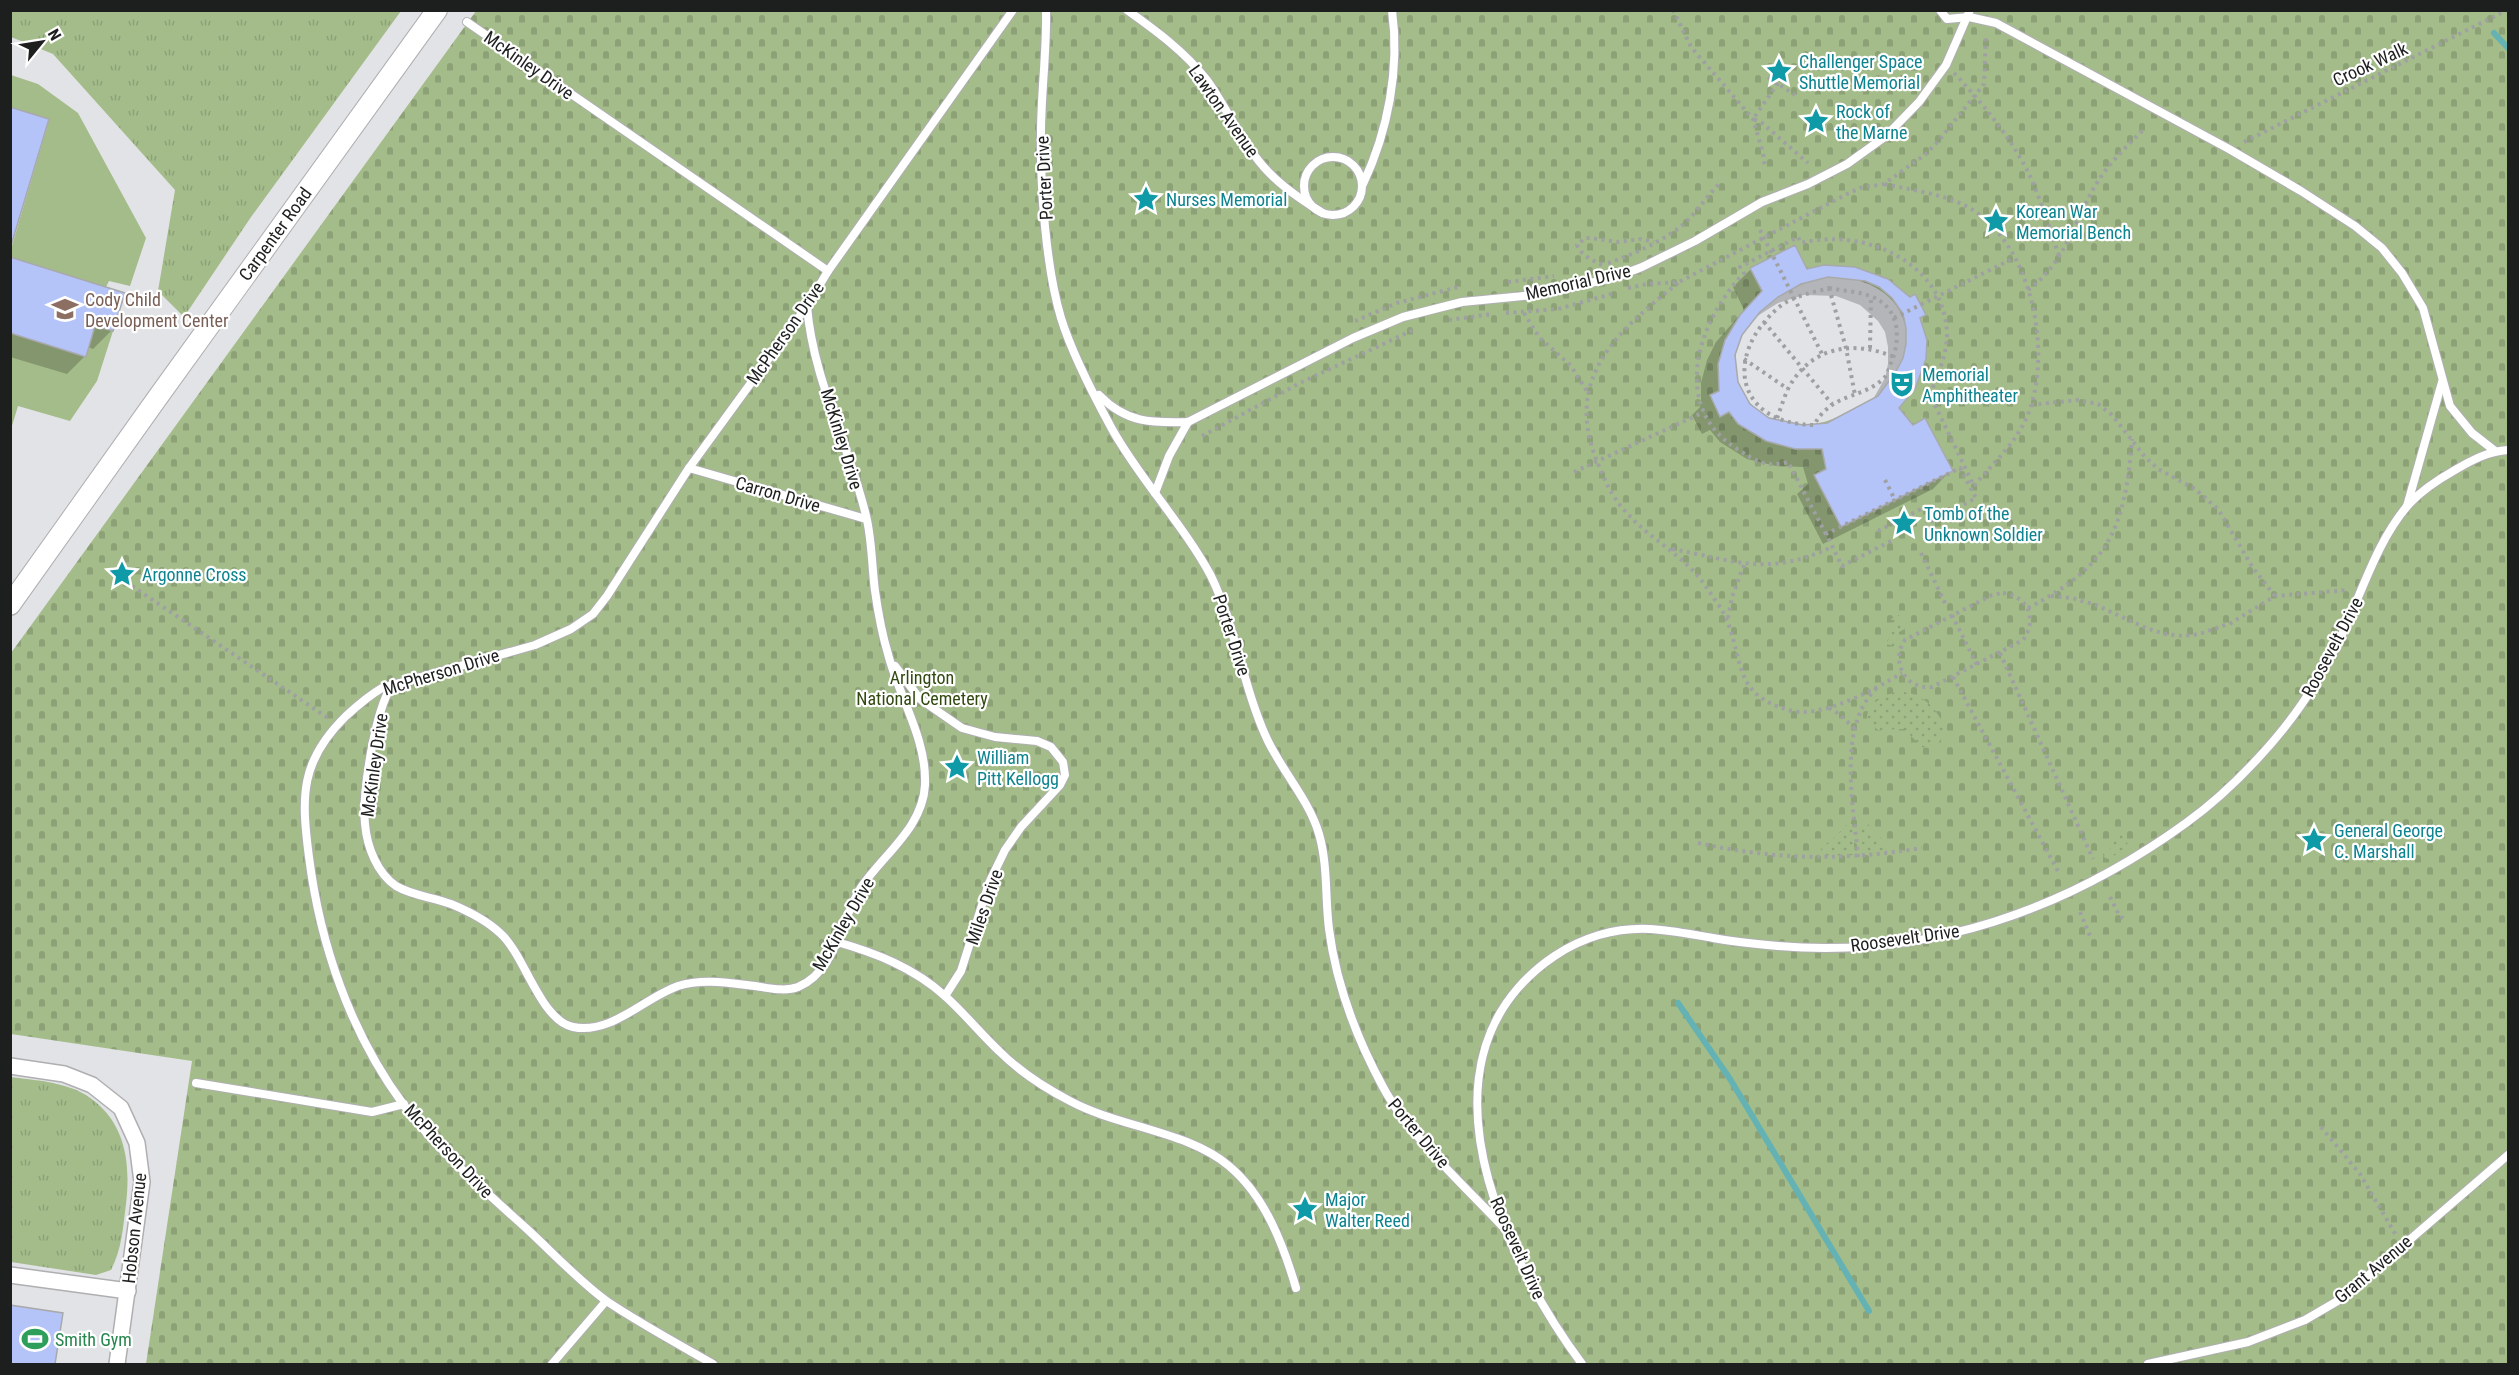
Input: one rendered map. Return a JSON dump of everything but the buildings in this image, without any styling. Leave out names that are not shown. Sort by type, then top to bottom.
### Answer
[{"type":"street","name":"Carpenter Road","points":[[10,605],[437,10]]},
{"type":"street","name":"Hobson Avenue","points":[[10,1066],[64,1074],[92,1085],[121,1108],[137,1143],[142,1182],[117,1365]]},
{"type":"street","points":[[10,1275],[128,1291]]},
{"type":"lane","name":"McPherson Drive","points":[[713,1365],[606,1300],[482,1188],[404,1104],[364,1041],[338,981],[314,896],[304,804],[307,784],[318,747],[365,698],[392,685],[535,645],[571,629],[592,614],[607,596],[689,468],[807,306],[828,271],[1013,10]]},
{"type":"lane","name":"Porter Drive","points":[[1046,10],[1041,135],[1045,215],[1053,286],[1061,318],[1084,373],[1113,429],[1203,562],[1215,586],[1260,721],[1273,750],[1316,826],[1323,854],[1328,920],[1334,956],[1348,1004],[1384,1090],[1411,1129],[1506,1231]]},
{"type":"lane","name":"Lawton Avenue","points":[[1126,10],[1162,35],[1205,78],[1240,136],[1266,169],[1299,198],[1321,212]]},
{"type":"lane","points":[[1362,186],[1358,171],[1346,160],[1333,157],[1316,163],[1308,173],[1305,189],[1307,199],[1321,212],[1330,215],[1349,210],[1361,195],[1362,186],[1376,156],[1385,127],[1393,71],[1392,10]]},
{"type":"lane","points":[[1940,10],[1947,19],[1970,14],[1996,23],[2285,181],[2355,226],[2382,248],[2402,273],[2422,308],[2450,406],[2472,433],[2495,451]]},
{"type":"lane","name":"Memorial Drive","points":[[1093,389],[1111,407],[1132,419],[1165,423],[1188,422],[1353,338],[1403,317],[1453,304],[1543,294],[1616,277],[1657,261],[1762,202],[1808,184],[1865,153],[1886,136],[1918,102],[1946,65],[1970,14]]},
{"type":"lane","name":"McKinley Drive","points":[[467,22],[828,271]]},
{"type":"lane","name":"McKinley Drive","points":[[392,685],[384,697],[366,803],[366,833],[378,867],[396,885],[472,914],[501,934],[513,948],[549,1009],[558,1020],[570,1027],[597,1027],[668,991],[692,982],[715,981],[783,990],[796,988],[809,980],[822,968],[837,942],[861,888],[916,818],[925,785],[923,761],[912,720],[888,657],[875,590],[867,519],[816,356],[807,306]]},
{"type":"lane","points":[[2406,508],[2442,380]]},
{"type":"lane","points":[[1155,493],[1172,450],[1188,422]]},
{"type":"lane","name":"Roosevelt Drive","points":[[1582,1365],[1543,1305],[1506,1231],[1481,1157],[1477,1080],[1482,1054],[1495,1021],[1514,993],[1536,969],[1588,939],[1632,929],[1667,929],[1712,938],[1783,946],[1835,948],[1885,945],[1963,931],[2054,901],[2115,870],[2158,843],[2210,805],[2283,728],[2308,695],[2343,633],[2390,529],[2406,508],[2441,478],[2495,451],[2508,450]]},
{"type":"lane","name":"Carron Drive","points":[[689,468],[867,519]]},
{"type":"lane","name":"Miles Drive","points":[[888,657],[920,699],[943,717],[978,734],[1037,741],[1051,747],[1063,762],[1065,775],[1060,785],[1021,827],[1005,850],[989,883],[961,971],[945,996]]},
{"type":"lane","points":[[837,942],[879,954],[924,980],[945,996],[1001,1053],[1034,1079],[1069,1101],[1099,1115],[1189,1143],[1209,1152],[1228,1166],[1249,1186],[1265,1210],[1287,1258],[1296,1288]]},
{"type":"lane","points":[[196,1083],[372,1112],[404,1104]]},
{"type":"lane","name":"Grant Avenue","points":[[2148,1365],[2248,1342],[2305,1320],[2341,1299],[2508,1155]]},
{"type":"lane","points":[[552,1365],[606,1300]]},
{"type":"path","points":[[1673,10],[1691,47],[1753,119],[1761,144],[1765,168]]},
{"type":"path","name":"Crook Walk","points":[[2244,142],[2507,10]]},
{"type":"path","points":[[1946,65],[1976,96],[2014,147],[2032,182],[2060,258]]},
{"type":"path","points":[[1768,77],[1795,95]]},
{"type":"path","points":[[1753,119],[1778,83]]},
{"type":"path","points":[[1753,119],[1762,123],[1808,164]]},
{"type":"path","points":[[2028,290],[2041,281],[2060,258],[2097,182],[2145,128]]},
{"type":"path","points":[[1884,184],[1943,197],[1967,207],[1993,228],[2014,258],[2028,290],[2037,331],[2040,362],[2037,389],[2025,421],[2013,441],[1974,486],[1930,395],[1944,354],[1947,337],[1943,309],[1938,295],[1911,264],[1886,250],[1848,239],[1829,238],[1801,243],[1798,237],[1740,267],[1744,273],[1716,308],[1706,330],[1699,350],[1697,372],[1699,395],[1704,412],[1731,445],[1754,459],[1773,466],[1788,462],[1842,566],[1891,541]]},
{"type":"path","points":[[1760,230],[1822,354]]},
{"type":"path","points":[[1602,265],[1585,256],[1577,245],[1579,242],[1591,238],[1617,242],[1648,239],[1655,242]]},
{"type":"path","points":[[1893,318],[2014,258]]},
{"type":"path","points":[[1679,282],[1636,318],[1600,360],[1588,394],[1586,432],[1589,446],[1606,485],[1624,510],[1651,535],[1671,549],[1704,583],[1728,620],[1741,674],[1749,688],[1759,697],[1787,710],[1800,713],[1828,708],[1902,673]]},
{"type":"path","points":[[1829,288],[1846,348],[1856,395]]},
{"type":"path","points":[[1829,288],[1871,296],[1886,307],[1893,318],[1899,336],[1894,357],[1885,377],[1856,395],[1832,404],[1820,413],[1814,425],[1796,425],[1762,409],[1746,388],[1743,372],[1744,359],[1764,322],[1778,308],[1793,298],[1829,288]]},
{"type":"path","points":[[1870,348],[1871,296]]},
{"type":"path","points":[[1524,313],[1539,337],[1571,366],[1588,394]]},
{"type":"path","points":[[1764,322],[1832,404]]},
{"type":"path","points":[[1777,418],[1788,389],[1802,369],[1822,354],[1846,348],[1870,348],[1894,357]]},
{"type":"path","points":[[1744,359],[1788,389]]},
{"type":"path","points":[[2031,405],[2078,400],[2098,404],[2112,415],[2158,469],[2195,489],[2214,504],[2253,568],[2275,596]]},
{"type":"path","points":[[1574,472],[1704,412]]},
{"type":"path","points":[[2028,608],[2064,589],[2088,567],[2107,544],[2127,493],[2132,440]]},
{"type":"path","points":[[1826,534],[1960,468],[1976,498],[1926,524]]},
{"type":"path","points":[[1885,480],[1895,500]]},
{"type":"path","points":[[1878,531],[1928,506]]},
{"type":"path","points":[[1671,549],[1744,565],[1783,563],[1810,557],[1832,547]]},
{"type":"path","points":[[1921,553],[1946,605]]},
{"type":"path","points":[[1728,620],[1732,597],[1744,565]]},
{"type":"path","points":[[132,586],[337,725]]},
{"type":"path","points":[[2051,596],[2072,598],[2096,605],[2146,628],[2165,634],[2183,636],[2199,634],[2231,623],[2275,596],[2362,588]]},
{"type":"path","points":[[2001,592],[2015,596],[2028,608],[2031,620],[2027,634],[2020,642],[1977,665],[1932,687],[1914,684],[1902,673],[1899,659],[1904,642],[1912,635],[2001,592]]},
{"type":"path","points":[[1952,615],[1977,665]]},
{"type":"path","points":[[2000,653],[2093,860]]},
{"type":"path","points":[[1953,677],[2061,875]]},
{"type":"path","points":[[1858,857],[1851,765],[1854,728],[1866,702],[1882,684]]},
{"type":"path","points":[[1828,708],[1839,714],[1854,728]]},
{"type":"path","points":[[1698,843],[1766,855],[1812,858],[1858,857],[1922,848]]},
{"type":"path","points":[[2110,897],[2119,915],[2124,919]]},
{"type":"path","points":[[2080,912],[2090,936]]},
{"type":"path","points":[[2321,1127],[2360,1174],[2403,1246]]},
{"type":"green space","points":[[10,11],[401,11],[251,217],[184,317],[158,291],[175,190],[53,54],[11,37]]},
{"type":"green space","name":"Arlington National Cemetery","points":[[476,11],[2508,11],[2508,1364],[146,1364],[192,1061],[11,1034],[11,653]],"holes":[[[1839,277],[1863,282],[1882,292],[1896,305],[1904,321],[1907,339],[1904,358],[1894,378],[1878,396],[1863,406],[1820,423],[1795,425],[1770,419],[1761,413],[1743,392],[1736,370],[1737,349],[1745,330],[1759,312],[1797,286],[1818,279]]]},
{"type":"green space","points":[[11,75],[38,84],[78,113],[146,238],[130,286],[109,281],[106,287],[11,257],[11,249],[49,120],[11,107]]},
{"type":"green space","points":[[95,326],[113,331],[97,381],[70,421],[18,406],[11,429],[11,333],[86,356]]},
{"type":"green space","points":[[1899,615],[1905,629],[1899,632],[1894,646],[1886,644],[1895,627],[1891,619]]},
{"type":"green space","points":[[1895,692],[1913,694],[1935,710],[1940,717],[1945,734],[1938,743],[1929,748],[1922,747],[1904,729],[1878,730],[1867,720],[1867,714],[1872,705]]},
{"type":"green space","points":[[1852,824],[1855,855],[1817,856],[1846,825]]},
{"type":"green space","points":[[1861,824],[1868,824],[1874,833],[1884,840],[1884,851],[1863,854]]},
{"type":"green space","points":[[2121,834],[2129,846],[2109,859],[2105,858],[2102,853],[2112,852],[2106,842]]},
{"type":"green space","points":[[10,1077],[49,1082],[78,1091],[99,1105],[117,1129],[126,1157],[127,1188],[122,1238],[111,1270],[96,1275],[11,1262]]},
{"type":"waterway","points":[[2494,33],[2508,48]]},
{"type":"waterway","points":[[1678,1003],[1730,1079],[1869,1311]]},
{"type":"place","name":"Challenger Space Shuttle Memorial","points":[[1779,71]]},
{"type":"place","name":"Rock of the Marne","points":[[1816,121]]},
{"type":"place","name":"Nurses Memorial","points":[[1146,199]]},
{"type":"place","name":"Korean War Memorial Bench","points":[[1996,221]]},
{"type":"place","name":"Cody Child Development Center","points":[[65,309]]},
{"type":"place","name":"Memorial Amphitheater","points":[[1902,384]]},
{"type":"place","name":"Tomb of the Unknown Soldier","points":[[1904,523]]},
{"type":"place","name":"Argonne Cross","points":[[122,574]]},
{"type":"place","name":"William Pitt Kellogg","points":[[957,767]]},
{"type":"place","name":"General George C. Marshall","points":[[2314,840]]},
{"type":"place","name":"Major Walter Reed","points":[[1305,1209]]},
{"type":"place","name":"Smith Gym","points":[[35,1339]]}]
